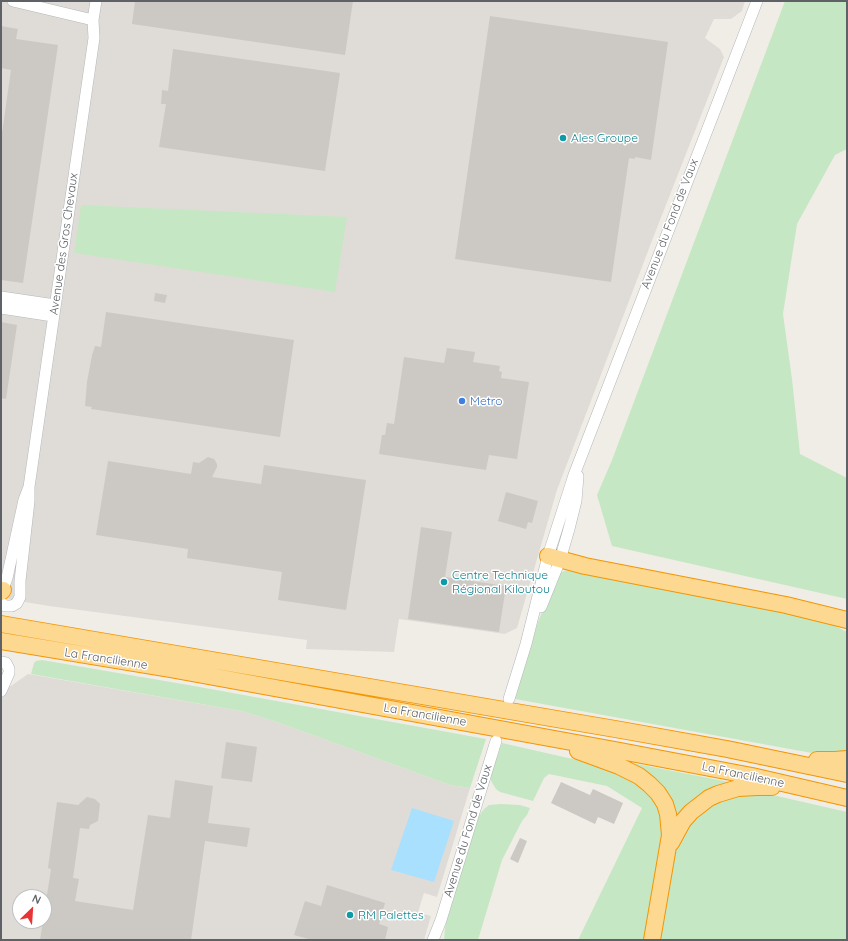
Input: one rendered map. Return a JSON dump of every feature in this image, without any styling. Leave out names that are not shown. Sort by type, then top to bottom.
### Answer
[{"type":"highway","points":[[554,558],[786,605],[843,620]]},
{"type":"highway","name":"La Francilienne","points":[[1,624],[727,749],[847,774]]},
{"type":"highway","name":"La Francilienne","points":[[1,641],[171,669],[752,776],[847,798]]},
{"type":"highway","points":[[531,735],[619,766],[638,776],[649,784],[658,793],[665,804],[668,814],[670,834],[652,940]]},
{"type":"highway","points":[[727,749],[818,760],[847,759]]},
{"type":"highway","points":[[668,850],[676,832],[691,812],[709,798],[738,788],[756,787],[805,789]]},
{"type":"street","points":[[13,1],[93,20]]},
{"type":"street","name":"Avenue du Fond de Vaux","points":[[509,699],[554,558],[574,513],[578,477],[585,448],[632,321],[757,1]]},
{"type":"street","name":"Avenue des Gros Chevaux","points":[[29,487],[94,38],[93,2]]},
{"type":"street","points":[[1,297],[55,305]]},
{"type":"street","points":[[1,308],[53,316]]},
{"type":"street","points":[[29,487],[29,501],[20,581],[20,596],[17,603],[13,606],[7,607],[1,595],[7,578],[23,506],[29,487]]},
{"type":"street","points":[[1,662],[6,663],[9,673],[1,691]]},
{"type":"street","name":"Avenue du Fond de Vaux","points":[[433,940],[496,741]]},
{"type":"street","name":"Avenue du Fond de Vaux","points":[[440,920],[440,940]]},
{"type":"shaded area","points":[[1,1],[745,1],[742,11],[731,19],[714,19],[705,38],[720,49],[724,57],[557,490],[517,628],[505,634],[399,619],[394,652],[306,649],[307,640],[49,606],[1,598]]},
{"type":"shaded area","points":[[28,674],[241,711],[274,721],[450,785],[470,788],[437,897],[424,893],[418,912],[431,916],[424,940],[1,940],[1,685],[11,686]]},
{"type":"green space","points":[[785,1],[847,1],[847,149],[835,155],[797,224],[783,314],[800,454],[847,478],[847,599],[612,546],[597,495],[612,460]]},
{"type":"green space","points":[[81,205],[347,217],[335,292],[74,253]]},
{"type":"green space","points":[[567,570],[579,571],[806,616],[833,625],[847,632],[847,752],[835,755],[812,753],[515,699],[538,622],[557,577],[560,573]]},
{"type":"green space","points":[[42,660],[486,739],[470,788],[450,785],[274,721],[241,711],[31,674],[34,663]]},
{"type":"green space","points":[[502,743],[608,767],[642,785],[661,808],[664,825],[645,940],[578,940],[642,808],[607,786],[549,774],[544,778],[533,801],[500,792],[491,781],[491,775]]},
{"type":"green space","points":[[632,763],[729,782],[729,785],[677,820],[632,767]]},
{"type":"green space","points":[[744,793],[777,796],[847,812],[846,940],[658,940],[674,847],[681,832],[711,803]]},
{"type":"green space","points":[[489,805],[520,805],[530,808],[502,860],[478,940],[444,940],[448,914],[478,817]]},
{"type":"water","points":[[412,808],[454,821],[434,882],[391,870]]},
{"type":"building","points":[[135,1],[353,1],[345,55],[132,24]]},
{"type":"building","name":"Ales Groupe","points":[[490,16],[668,42],[651,160],[635,157],[635,159],[629,158],[611,282],[455,259]]},
{"type":"building","points":[[1,26],[18,29],[16,39],[58,45],[23,283],[1,280],[1,140],[11,70],[1,68]]},
{"type":"building","points":[[173,49],[340,73],[325,171],[159,147],[166,104],[161,104],[162,90],[168,91]]},
{"type":"building","points":[[155,293],[167,295],[165,303],[154,301]]},
{"type":"building","points":[[106,312],[294,340],[280,437],[91,409],[92,407],[85,406],[87,382],[92,355],[95,346],[101,347]]},
{"type":"building","points":[[1,322],[17,325],[6,399],[1,398]]},
{"type":"building","name":"Metro","points":[[447,348],[475,352],[473,362],[500,366],[499,371],[502,372],[501,378],[529,382],[517,459],[489,455],[486,470],[379,454],[382,435],[385,435],[387,423],[394,424],[404,357],[444,363]]},
{"type":"building","points":[[208,457],[214,459],[217,464],[212,477],[261,484],[264,465],[366,480],[346,610],[278,600],[282,572],[187,558],[188,549],[96,535],[108,461],[191,474],[193,462],[199,463]]},
{"type":"building","points":[[506,492],[538,501],[532,523],[528,522],[526,529],[498,521]]},
{"type":"building","name":"Centre Technique Régional Kiloutou","points":[[421,527],[452,532],[445,577],[506,586],[499,632],[408,619]]},
{"type":"building","points":[[226,742],[257,747],[252,782],[221,778]]},
{"type":"building","points":[[175,780],[213,786],[208,823],[250,828],[247,847],[205,841],[191,940],[40,940],[42,929],[52,929],[52,889],[48,889],[51,869],[48,868],[57,802],[78,805],[87,797],[95,799],[100,804],[98,821],[90,825],[89,829],[80,828],[73,878],[79,879],[75,901],[133,910],[148,815],[170,818]]},
{"type":"building","points":[[561,782],[590,795],[593,789],[623,803],[614,824],[598,817],[595,824],[551,803]]},
{"type":"building","points":[[520,838],[527,841],[518,863],[510,859]]},
{"type":"building","name":"RM Palettes","points":[[327,885],[385,903],[379,924],[388,927],[385,940],[312,940],[294,935],[305,901],[321,906]]},
{"type":"place","name":"Ales Groupe","points":[[563,138]]},
{"type":"place","name":"Metro","points":[[462,401]]},
{"type":"place","name":"Centre Technique Régional Kiloutou","points":[[444,582]]},
{"type":"place","name":"RM Palettes","points":[[350,915]]}]
